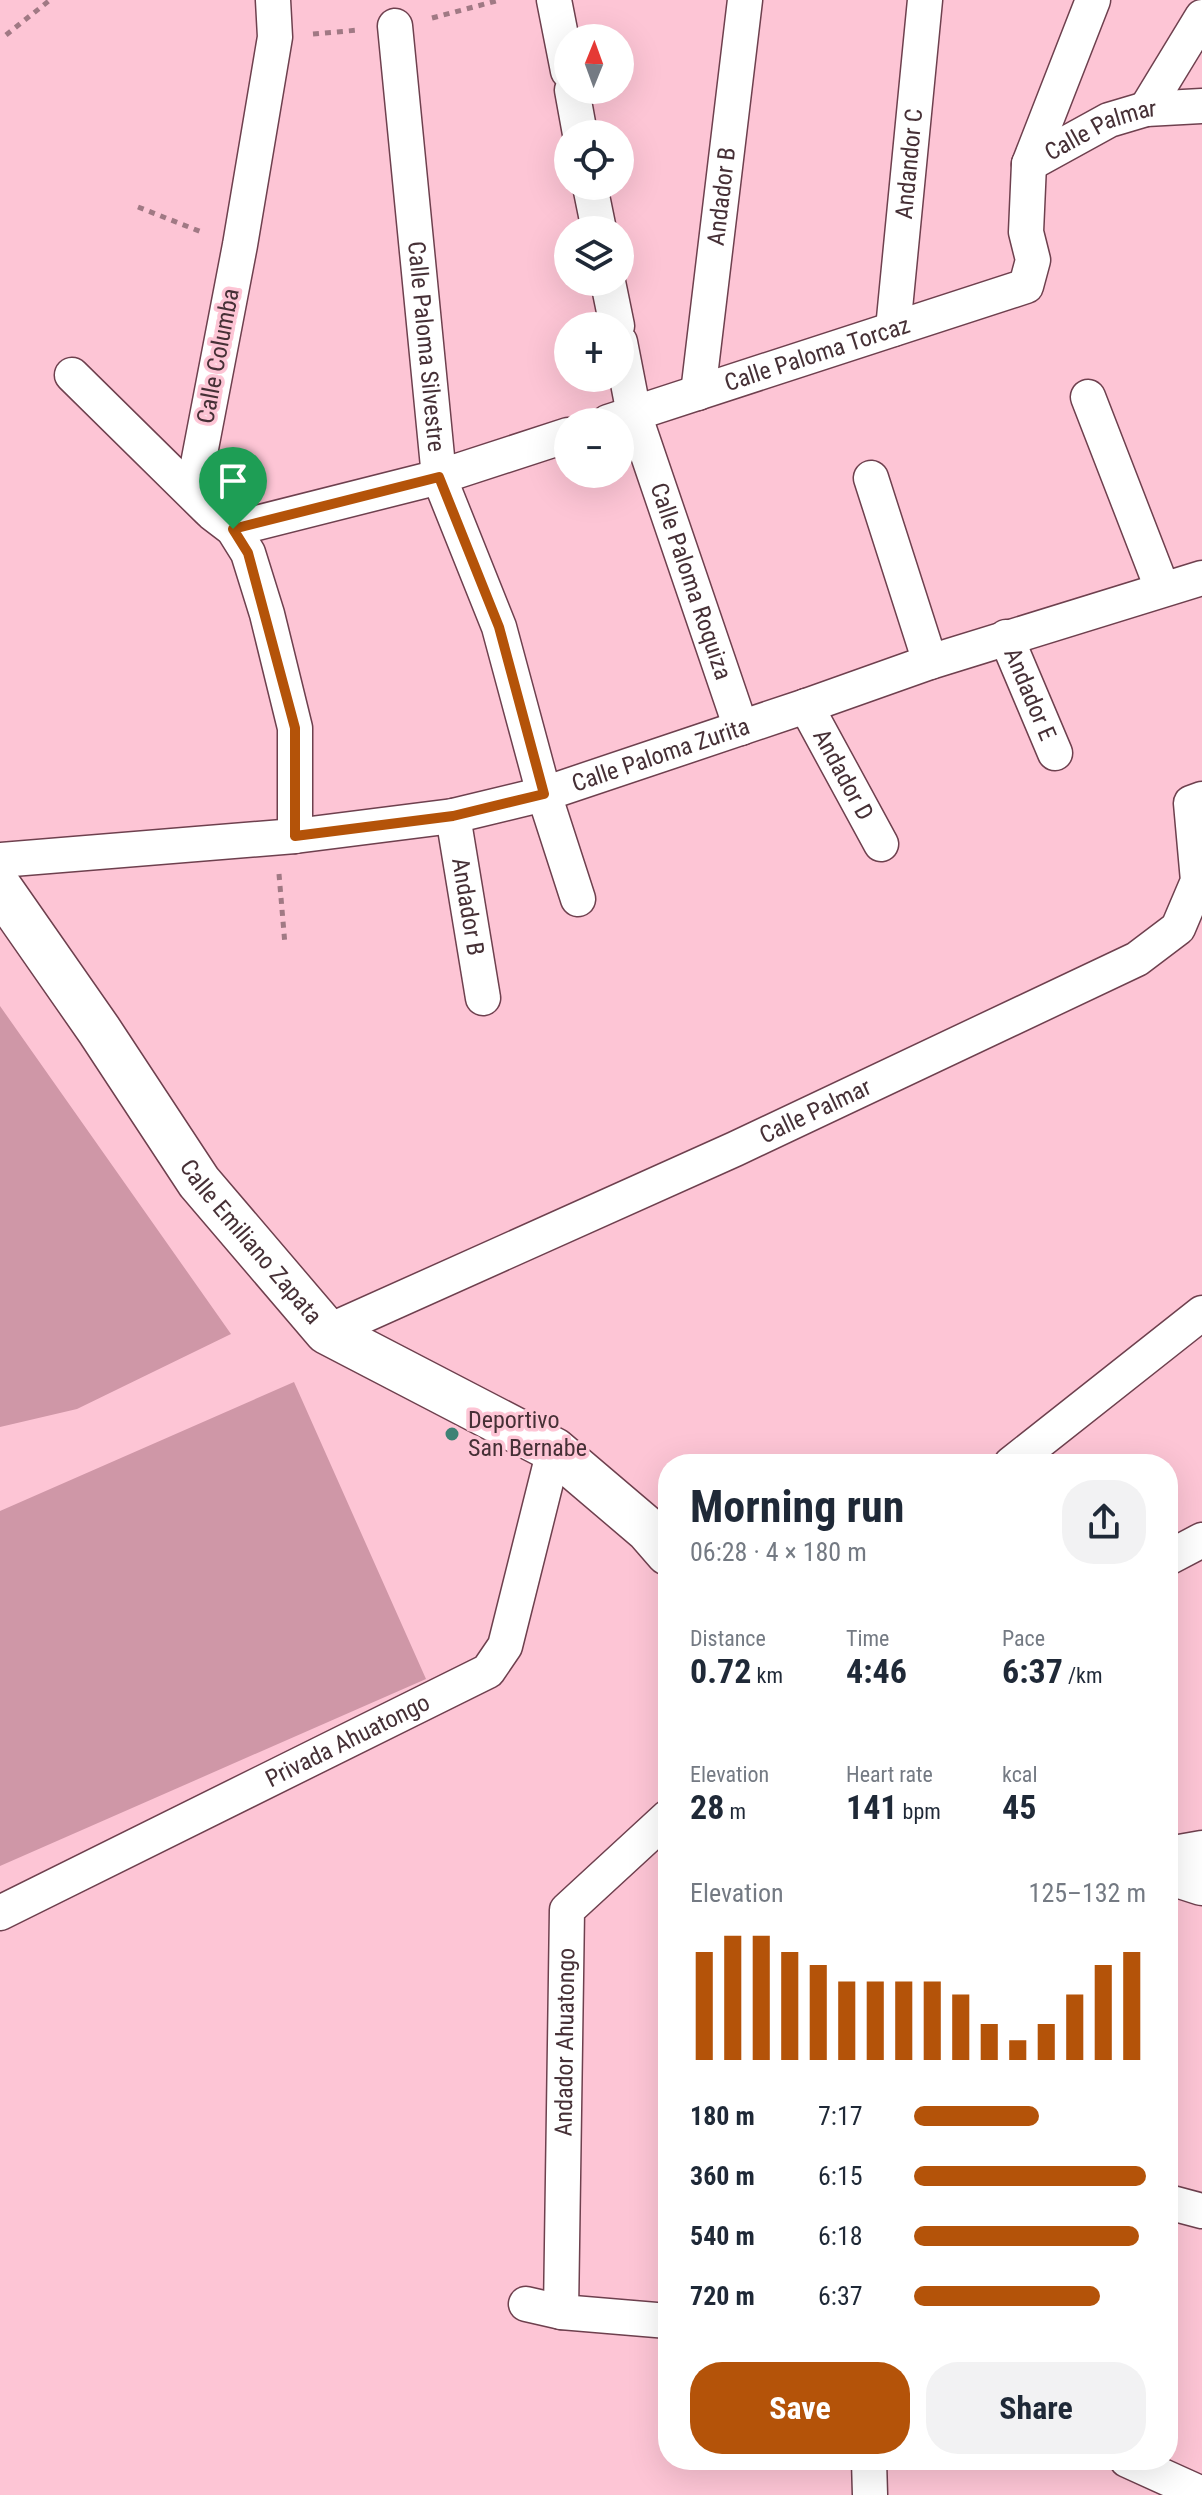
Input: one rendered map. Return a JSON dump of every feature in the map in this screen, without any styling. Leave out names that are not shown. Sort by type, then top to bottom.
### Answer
[{"type":"street","name":"Calle Columba","points":[[273,0],[275,37],[240,245],[198,464],[202,487],[222,521],[248,553],[295,728],[286,836]]},
{"type":"street","points":[[554,0],[559,24]]},
{"type":"street","name":"Andador B","points":[[698,393],[745,0]]},
{"type":"street","name":"Andandor C","points":[[893,329],[925,0]]},
{"type":"street","points":[[1029,164],[1093,0]]},
{"type":"street","name":"Calle Palmar","points":[[1026,286],[1033,260],[1026,232],[1029,164],[1109,120],[1146,109],[1202,17]]},
{"type":"street","name":"Calle Paloma Silvestre","points":[[395,26],[439,477],[499,627],[544,794],[578,899]]},
{"type":"street","points":[[1146,109],[1202,106]]},
{"type":"street","name":"Calle Paloma Torcaz","points":[[634,414],[1026,286]]},
{"type":"street","points":[[72,375],[222,521],[439,477],[554,440]]},
{"type":"street","points":[[1088,397],[1162,588]]},
{"type":"street","name":"Calle Paloma Roquiza","points":[[634,452],[741,728]]},
{"type":"street","points":[[871,478],[930,662]]},
{"type":"street","name":"Calle Paloma Zurita","points":[[0,860],[286,836],[453,816],[544,794],[1006,637],[1202,578]]},
{"type":"street","name":"Andador E","points":[[1006,637],[1055,753]]},
{"type":"street","name":"Andador D","points":[[806,706],[881,844]]},
{"type":"street","name":"Calle Palmar","points":[[327,1332],[735,1149],[1137,959],[1178,928],[1198,881],[1197,801]]},
{"type":"street","name":"Andador B","points":[[453,816],[483,998]]},
{"type":"street","name":"Calle Emiliano Zapata","points":[[0,888],[199,1182],[327,1332],[554,1450],[658,1542]]},
{"type":"street","points":[[1024,1454],[1202,1313]]},
{"type":"street","name":"Privada Ahuatongo","points":[[0,1913],[488,1671],[505,1646],[554,1450]]},
{"type":"street","points":[[1178,1553],[1202,1540]]},
{"type":"street","name":"Andador Ahuatongo","points":[[561,2312],[567,1910],[658,1826]]},
{"type":"street","points":[[1178,1852],[1202,1848]]},
{"type":"street","points":[[1178,1875],[1202,1883]]},
{"type":"street","points":[[1178,2205],[1202,2211]]},
{"type":"street","points":[[526,2304],[561,2312],[658,2320]]},
{"type":"street","points":[[869,2470],[870,2495]]},
{"type":"street","points":[[1149,2470],[1202,2494]]},
{"type":"path","points":[[6,35],[50,0]]},
{"type":"path","points":[[138,207],[210,235]]},
{"type":"path","points":[[285,945],[286,836]]},
{"type":"shaded area","points":[[0,1006],[231,1334],[77,1409],[0,1427]]},
{"type":"shaded area","points":[[294,1382],[426,1679],[0,1866],[0,1511]]},
{"type":"place","name":"Deportivo San Bernabe","points":[[452,1434]]},
{"type":"route","points":[[439,477],[499,627],[544,794],[453,816],[295,836],[295,728],[267,614],[248,553],[233,529],[439,477]]}]
